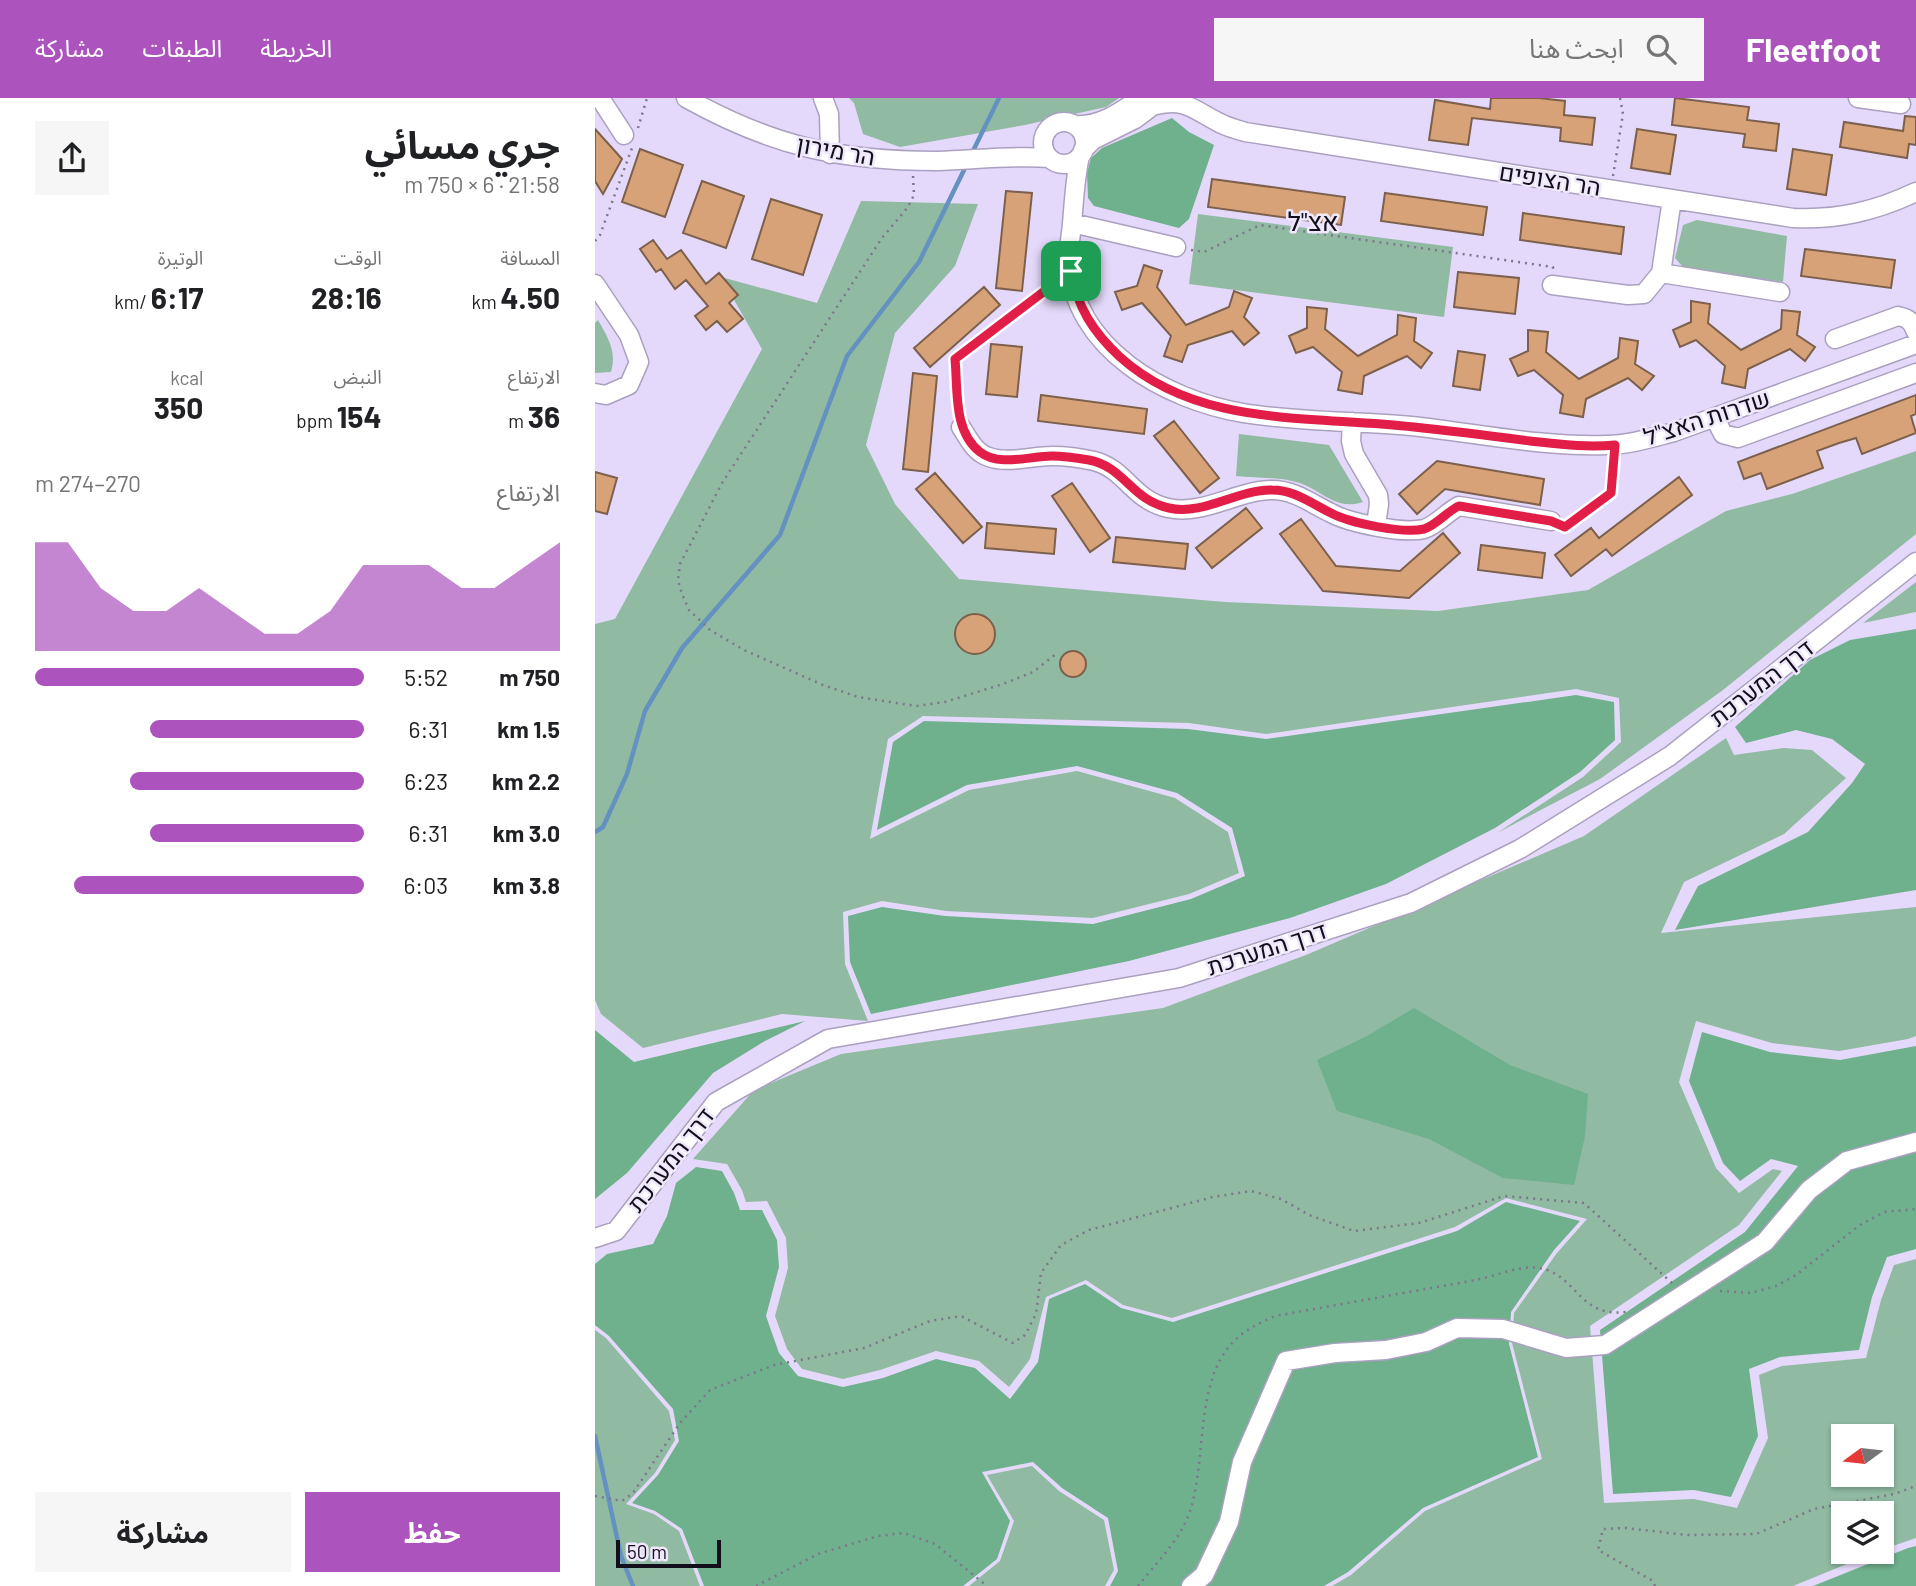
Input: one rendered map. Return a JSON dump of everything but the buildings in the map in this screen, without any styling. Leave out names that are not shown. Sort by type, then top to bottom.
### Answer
[{"type":"street","points":[[600,98],[631,138]]},
{"type":"street","name":"הר מירון","points":[[687,98],[757,132],[830,154],[890,161],[994,157],[1054,160]]},
{"type":"street","points":[[823,98],[829,114],[830,154]]},
{"type":"street","points":[[1859,98],[1901,104]]},
{"type":"street","points":[[1153,100],[1135,119],[1093,140],[1069,163],[1054,160],[1043,146],[1044,135],[1056,123],[1096,123],[1153,100]]},
{"type":"street","name":"הר הצופים","points":[[1153,100],[1186,101],[1219,123],[1245,132],[1793,218],[1849,216],[1878,208],[1916,192]]},
{"type":"street","points":[[1074,125],[1084,137],[1082,153]]},
{"type":"street","name":"הר מירון","points":[[994,157],[1025,148],[1044,135]]},
{"type":"street","name":"שדרות האצ\"ל","points":[[1082,153],[1072,217],[1069,261],[1074,289],[1084,316],[1105,343],[1131,367],[1164,388],[1202,404],[1244,413],[1410,426],[1568,445],[1615,445],[1649,439],[1714,418],[1916,344]]},
{"type":"street","name":"שדרות האצ\"ל","points":[[1054,160],[1065,171],[1071,188],[1072,217]]},
{"type":"street","points":[[1552,285],[1628,295],[1644,294],[1661,273],[1672,199]]},
{"type":"street","points":[[1072,217],[1176,247]]},
{"type":"street","points":[[1661,273],[1780,292]]},
{"type":"street","points":[[595,284],[629,335],[639,362],[629,386],[606,395],[595,393]]},
{"type":"street","points":[[1835,339],[1898,316],[1907,317],[1916,332]]},
{"type":"street","points":[[1714,418],[1723,433],[1738,438],[1916,373]]},
{"type":"street","points":[[1352,422],[1351,441],[1354,454],[1378,495],[1376,525]]},
{"type":"street","points":[[961,427],[977,450],[987,457],[1000,460],[1055,456],[1092,461],[1109,466],[1136,493],[1169,508],[1186,510],[1273,490],[1311,501],[1345,519],[1408,530],[1437,523],[1447,512],[1459,506],[1551,521]]},
{"type":"street","name":"דרך המערכת","points":[[595,1238],[616,1231],[716,1102],[828,1039],[1179,978],[1411,903],[1520,849],[1670,756],[1916,562]]},
{"type":"street","points":[[1191,1586],[1204,1575],[1229,1522],[1242,1462],[1286,1361],[1335,1353],[1386,1350],[1426,1342],[1457,1328],[1503,1329],[1566,1348],[1605,1345],[1765,1242],[1809,1190],[1847,1161],[1916,1142]]},
{"type":"path","points":[[595,241],[600,235],[631,138],[647,98]]},
{"type":"path","points":[[1611,189],[1623,114],[1620,98]]},
{"type":"path","points":[[913,161],[914,195],[908,206],[883,238],[722,483],[680,564],[678,580],[682,594],[689,610],[710,630],[744,650],[823,685],[858,697],[916,706],[945,702],[1033,672],[1056,654]]},
{"type":"path","points":[[1176,247],[1204,252],[1260,226],[1553,267],[1552,285]]},
{"type":"path","points":[[961,427],[955,359],[1071,271]]},
{"type":"path","points":[[1551,521],[1565,527],[1611,493],[1615,445]]},
{"type":"path","points":[[595,1496],[622,1501],[633,1493],[680,1423],[711,1390],[774,1365],[864,1348],[930,1321],[961,1316],[1013,1343],[1025,1335],[1037,1314],[1041,1273],[1061,1245],[1089,1230],[1213,1197],[1251,1191],[1281,1199],[1309,1215],[1353,1231],[1419,1223],[1504,1196],[1584,1203],[1683,1293]]},
{"type":"path","points":[[1655,1586],[1653,1581],[1598,1550],[1603,1529],[1626,1528],[1687,1535],[1756,1534],[1814,1509],[1894,1494],[1916,1486]]},
{"type":"path","points":[[756,1586],[818,1554],[878,1536],[904,1533],[935,1544],[987,1586]]},
{"type":"green space","points":[[849,98],[1119,98],[1106,107],[1025,125],[900,147],[863,134],[854,103]]},
{"type":"green space","points":[[1172,118],[1189,132],[1214,145],[1189,219],[1179,228],[1094,206],[1088,198],[1087,173],[1091,158],[1102,148]]},
{"type":"green space","points":[[861,201],[978,204],[955,266],[895,333],[866,445],[895,504],[959,579],[1225,602],[1438,611],[1588,590],[1726,511],[1792,494],[1916,451],[1916,534],[1723,690],[1600,779],[1497,833],[1583,777],[1621,742],[1619,698],[1576,689],[1266,734],[1189,723],[923,716],[888,739],[870,839],[969,790],[1077,771],[1175,798],[1228,832],[1239,873],[1189,894],[1093,918],[946,911],[882,901],[843,912],[845,964],[868,1021],[782,1014],[643,1048],[601,1014],[595,1000],[595,624],[615,619],[762,349],[721,277],[817,303]]},
{"type":"green space","points":[[1198,214],[1453,247],[1444,317],[1189,284]]},
{"type":"green space","points":[[1697,220],[1787,236],[1783,282],[1683,267],[1675,258],[1683,225]]},
{"type":"green space","points":[[598,320],[612,351],[611,372],[595,373],[595,323]]},
{"type":"green space","points":[[1239,434],[1329,445],[1363,502],[1343,504],[1292,481],[1236,476]]},
{"type":"green space","points":[[1916,582],[1916,612],[1863,623]]},
{"type":"green space","points":[[1916,629],[1916,890],[1675,930],[1698,886],[1808,832],[1852,783],[1865,764],[1832,739],[1796,730],[1746,743],[1735,727],[1810,660],[1850,640]]},
{"type":"green space","points":[[1576,695],[1614,702],[1615,740],[1580,772],[1495,828],[1386,884],[1290,918],[1129,961],[871,1014],[850,962],[848,916],[882,907],[945,916],[1093,924],[1191,899],[1245,876],[1232,828],[1177,793],[1077,766],[967,785],[877,830],[893,742],[924,721],[1188,729],[1266,739]]},
{"type":"green space","points":[[1726,738],[1734,755],[1784,748],[1812,750],[1846,778],[1784,834],[1684,882],[1661,933],[1916,907],[1916,1036],[1839,1051],[1772,1043],[1696,1021],[1679,1082],[1716,1168],[1739,1193],[1773,1169],[1782,1171],[1739,1225],[1590,1326],[1604,1503],[1694,1499],[1737,1508],[1768,1438],[1759,1375],[1782,1366],[1866,1358],[1881,1300],[1894,1265],[1916,1259],[1916,1538],[1894,1546],[1894,1501],[1831,1501],[1831,1564],[1847,1564],[1793,1586],[1332,1586],[1351,1575],[1425,1511],[1542,1459],[1512,1343],[1514,1313],[1557,1253],[1587,1219],[1506,1198],[1455,1227],[1172,1318],[1123,1305],[1086,1280],[1046,1297],[1030,1359],[1009,1387],[979,1361],[936,1351],[843,1379],[802,1369],[787,1349],[775,1316],[788,1268],[786,1238],[767,1201],[746,1202],[727,1164],[693,1159],[754,1090],[841,1054],[1163,1008],[1306,955],[1584,836]]},
{"type":"green space","points":[[1414,1008],[1510,1065],[1588,1094],[1585,1136],[1574,1185],[1503,1178],[1429,1139],[1337,1111],[1317,1060],[1367,1036]]},
{"type":"green space","points":[[805,1021],[765,1041],[713,1073],[627,1173],[595,1199],[595,1030],[634,1062]]},
{"type":"green space","points":[[1702,1032],[1770,1052],[1840,1060],[1916,1046],[1916,1249],[1887,1257],[1872,1297],[1859,1350],[1780,1357],[1749,1369],[1758,1436],[1731,1497],[1694,1490],[1613,1494],[1600,1330],[1745,1232],[1798,1166],[1771,1159],[1740,1181],[1723,1163],[1689,1081]]},
{"type":"green space","points":[[696,1167],[722,1171],[740,1210],[762,1210],[777,1240],[779,1267],[766,1316],[779,1353],[798,1376],[843,1387],[883,1378],[936,1359],[975,1368],[1010,1399],[1038,1362],[1049,1299],[1085,1284],[1121,1308],[1173,1322],[1457,1231],[1506,1202],[1580,1221],[1554,1250],[1511,1312],[1509,1344],[1538,1457],[1423,1508],[1348,1572],[1324,1586],[1110,1586],[1118,1571],[1108,1518],[1062,1488],[1033,1462],[982,1472],[1010,1521],[997,1559],[963,1586],[704,1586],[682,1529],[655,1511],[632,1503],[658,1475],[679,1441],[673,1409],[609,1336],[595,1325],[595,1264],[607,1254],[653,1244],[667,1216],[676,1183]]},
{"type":"green space","points":[[595,1330],[606,1338],[669,1411],[675,1440],[655,1473],[626,1504],[654,1514],[679,1531],[700,1586],[595,1586]]},
{"type":"green space","points":[[1032,1466],[1059,1491],[1104,1520],[1114,1570],[1105,1586],[969,1586],[1000,1561],[1014,1521],[987,1475]]},
{"type":"green space","points":[[1916,1546],[1916,1586],[1813,1586],[1868,1564],[1894,1564],[1894,1554]]},
{"type":"waterway","points":[[971,155],[999,98]]},
{"type":"waterway","points":[[595,832],[603,827],[627,774],[645,711],[682,648],[780,535],[847,356],[919,262],[966,166]]},
{"type":"waterway","points":[[595,1436],[621,1556],[633,1586]]},
{"type":"district","name":"אצ\"ל","points":[[1313,222]]},
{"type":"route","points":[[1071,271],[1074,289],[1084,316],[1105,343],[1131,367],[1164,388],[1202,404],[1244,413],[1410,426],[1568,445],[1615,445],[1611,493],[1565,527],[1551,521],[1459,506],[1447,512],[1437,523],[1408,530],[1345,519],[1311,501],[1273,490],[1186,510],[1169,508],[1136,493],[1109,466],[1092,461],[1055,456],[1000,460],[987,457],[977,450],[961,427],[955,359],[1071,271]]}]
